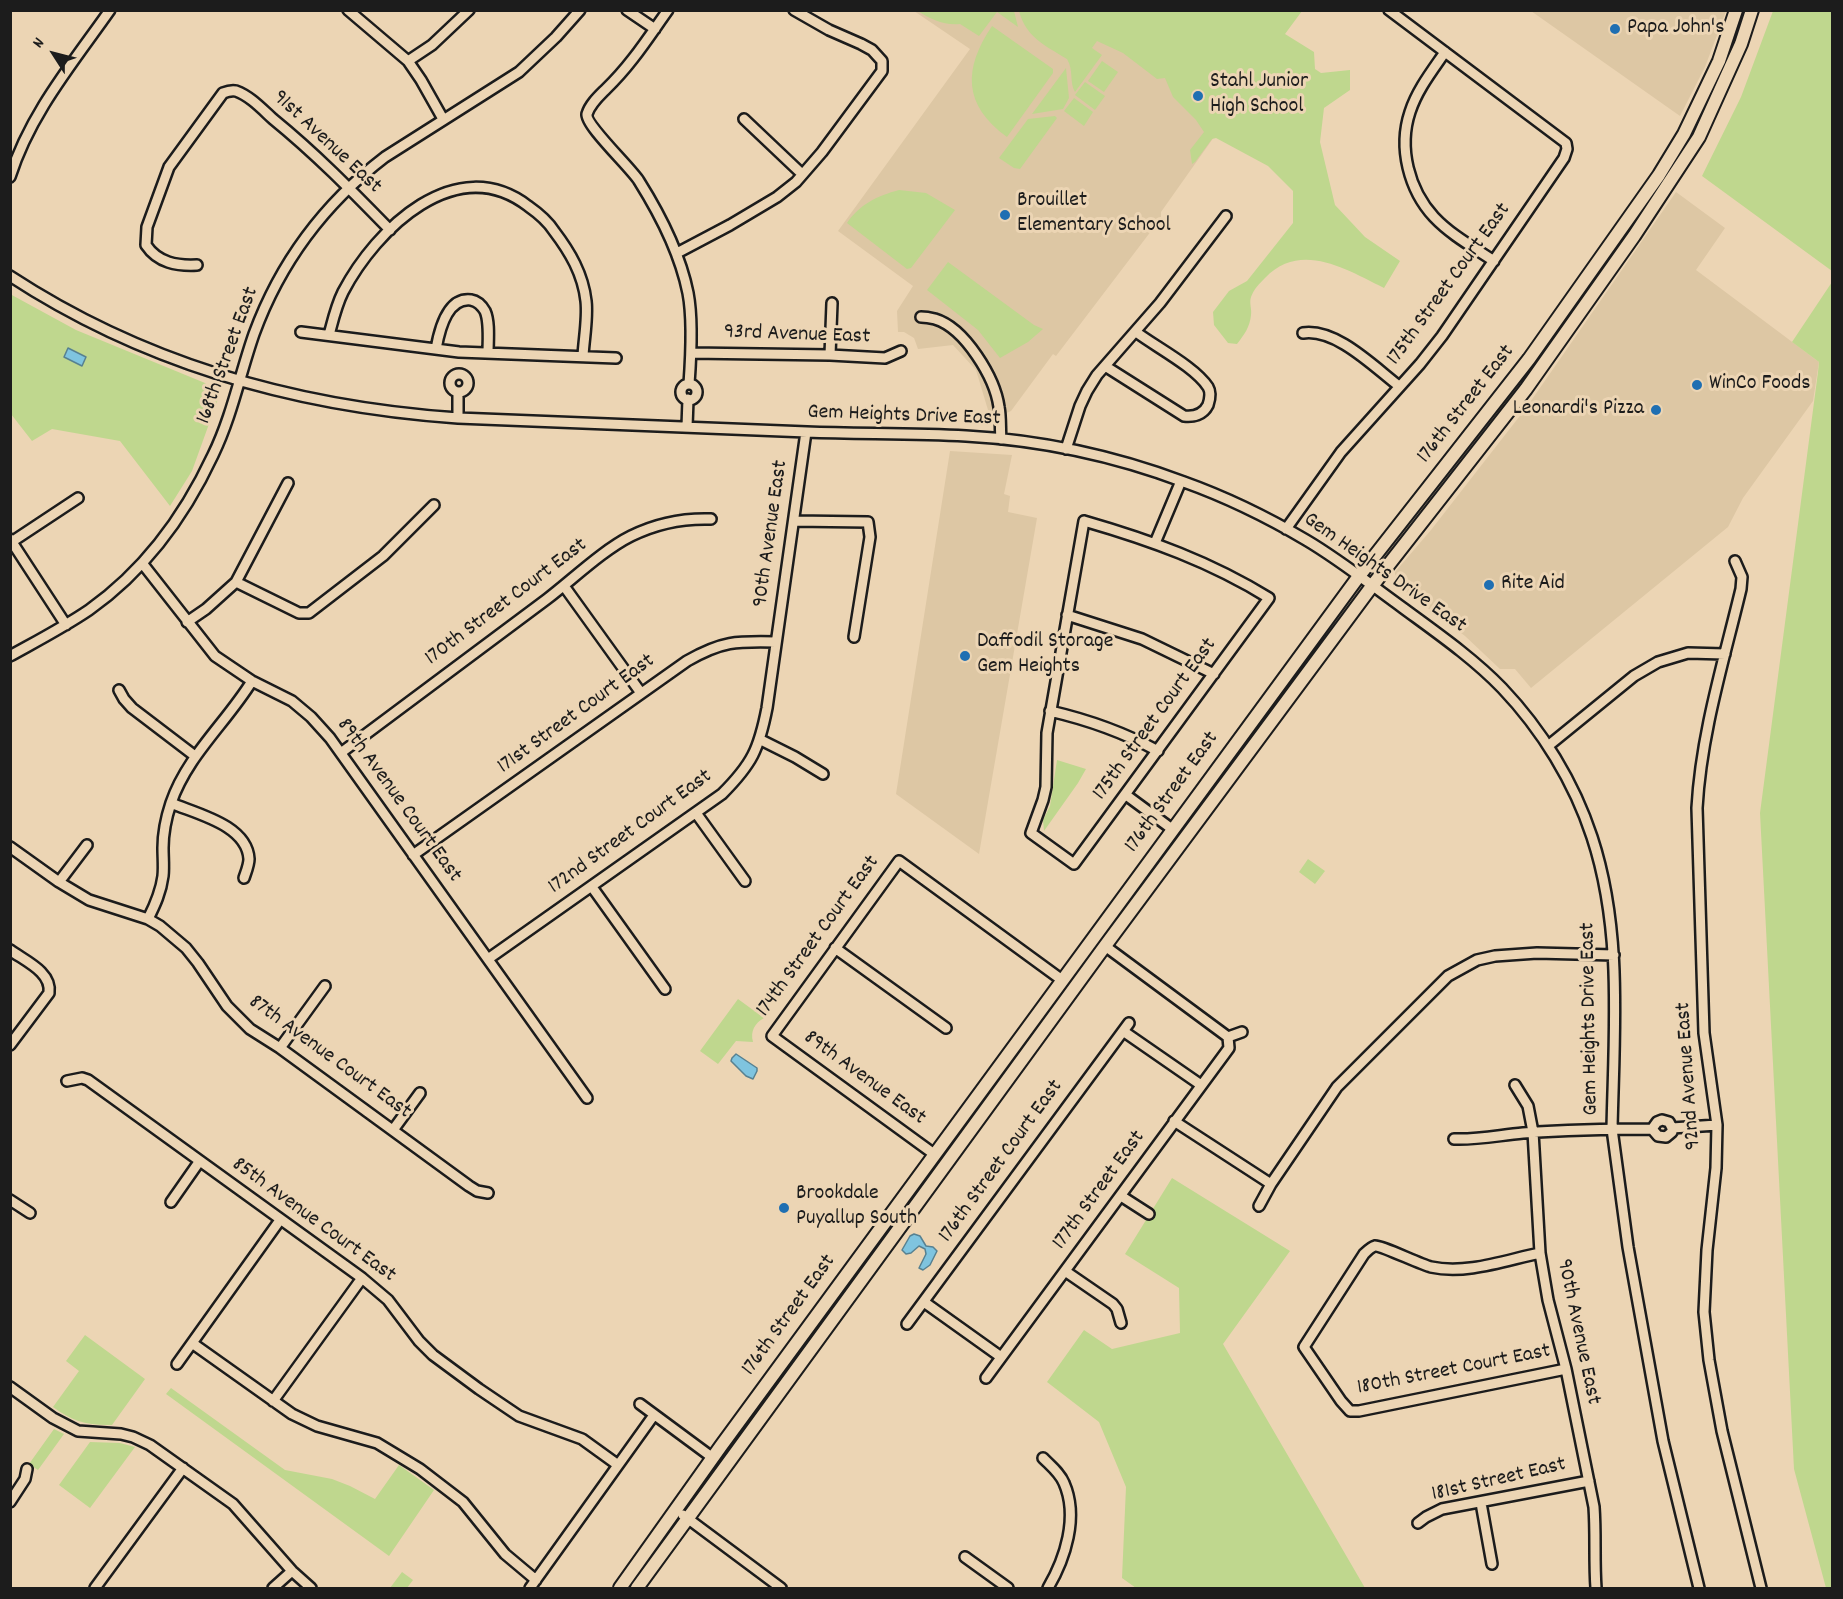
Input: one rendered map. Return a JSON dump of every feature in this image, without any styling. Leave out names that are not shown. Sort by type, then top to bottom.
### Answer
[{"type":"main road","name":"176th Street East","points":[[620,1588],[1148,861],[1359,576],[1529,359],[1659,175],[1684,134],[1719,61],[1736,10]]},
{"type":"main road","name":"176th Street East","points":[[637,1588],[685,1517],[1105,946],[1372,586],[1526,389],[1673,179],[1699,137],[1742,44],[1752,10]]},
{"type":"main road","points":[[1105,946],[1101,938],[1137,888],[1148,861]]},
{"type":"main road","points":[[989,1105],[1010,1064],[1064,988],[1062,980]]},
{"type":"main road","points":[[876,1260],[873,1250],[918,1187],[933,1156]]},
{"type":"main road","points":[[685,1517],[715,1467],[713,1458]]},
{"type":"street","points":[[10,177],[14,150],[44,102],[110,10]]},
{"type":"street","points":[[348,10],[408,61],[443,120]]},
{"type":"street","points":[[408,61],[432,45],[469,10]]},
{"type":"street","name":"168th Street East","points":[[10,656],[66,625],[110,593],[142,563],[163,538],[194,491],[213,455],[258,325],[282,272],[332,203],[385,157],[519,72],[556,38],[580,10]]},
{"type":"street","points":[[627,10],[655,29]]},
{"type":"street","points":[[668,10],[630,65],[597,98],[587,118],[637,178],[663,221],[677,253],[689,295],[691,353],[689,384],[696,392],[694,398],[688,399],[687,427]]},
{"type":"street","points":[[677,253],[777,197],[796,182],[822,152],[882,71],[882,61],[872,50],[829,30],[794,10]]},
{"type":"street","points":[[1389,10],[1445,52],[1422,86],[1410,112],[1406,153],[1408,169],[1416,191],[1433,216],[1494,261]]},
{"type":"street","name":"175th Street Court East","points":[[1286,529],[1330,466],[1442,336],[1564,158],[1567,149],[1566,143],[1445,52]]},
{"type":"street","name":"91st Avenue East","points":[[197,265],[184,266],[166,262],[149,250],[145,242],[147,227],[169,167],[223,93],[232,90],[248,98],[331,169],[390,230]]},
{"type":"street","points":[[744,119],[802,174]]},
{"type":"street","points":[[329,335],[336,309],[351,278],[390,230],[443,193],[467,186],[484,186],[511,194],[544,217],[572,256],[579,272],[586,303],[584,356]]},
{"type":"street","points":[[1066,449],[1087,391],[1105,366],[1160,303],[1226,216]]},
{"type":"street","name":"Gem Heights Drive East","points":[[10,276],[115,334],[184,363],[240,381],[324,402],[422,416],[458,418],[968,436],[1066,449],[1104,458],[1181,481],[1240,505],[1286,529],[1359,576],[1476,664],[1502,688],[1548,746],[1572,790],[1591,833],[1606,894],[1614,955],[1612,1129],[1628,1247],[1663,1441],[1699,1588]]},
{"type":"street","points":[[436,349],[443,322],[452,308],[461,301],[468,300],[475,301],[487,317],[488,353]]},
{"type":"street","points":[[830,355],[832,303]]},
{"type":"street","points":[[921,317],[937,319],[951,328],[979,358],[988,373],[999,405],[1001,439]]},
{"type":"street","points":[[301,332],[459,352],[616,358]]},
{"type":"street","points":[[1105,366],[1184,416],[1192,417],[1205,410],[1210,397],[1208,386],[1191,370],[1136,332]]},
{"type":"street","points":[[1303,333],[1327,335],[1338,341],[1399,386]]},
{"type":"street","name":"93rd Avenue East","points":[[691,353],[885,358],[900,351]]},
{"type":"street","points":[[458,418],[458,392],[465,390],[468,383],[465,376],[459,373],[459,352]]},
{"type":"street","name":"90th Avenue East","points":[[776,642],[806,432]]},
{"type":"street","points":[[1158,752],[1132,737],[1096,722],[1050,711],[1084,521],[1155,543],[1181,481]]},
{"type":"street","points":[[187,622],[206,609],[236,582],[288,483]]},
{"type":"street","points":[[66,625],[11,541],[78,498]]},
{"type":"street","points":[[236,582],[299,612],[309,613],[383,556],[434,505]]},
{"type":"street","name":"170th Street Court East","points":[[342,752],[630,536],[670,522],[711,519]]},
{"type":"street","points":[[794,521],[868,522],[870,537],[854,637]]},
{"type":"street","name":"175th Street Court East","points":[[1050,711],[1047,733],[1046,787],[1031,832],[1074,864],[1269,598],[1219,569],[1155,543]]},
{"type":"street","name":"92nd Avenue East","points":[[1735,561],[1742,577],[1701,762],[1697,807],[1704,1033],[1717,1125],[1716,1168],[1704,1291],[1706,1336],[1722,1431],[1761,1588]]},
{"type":"street","name":"89th Avenue Court East","points":[[142,563],[215,656],[252,681],[280,694],[302,708],[342,752],[587,1098]]},
{"type":"street","points":[[564,586],[641,693]]},
{"type":"street","points":[[1067,615],[1142,639],[1214,674]]},
{"type":"street","name":"171st Street Court East","points":[[413,855],[687,661],[715,646],[748,641],[776,642]]},
{"type":"street","name":"172nd Street Court East","points":[[488,959],[696,813],[722,794],[735,780],[748,764],[761,740],[768,708],[776,642]]},
{"type":"street","points":[[1548,746],[1634,676],[1658,662],[1688,653],[1725,654]]},
{"type":"street","points":[[148,919],[160,892],[164,873],[163,833],[178,785],[195,756],[229,715],[252,681]]},
{"type":"street","points":[[119,690],[132,708],[195,756]]},
{"type":"street","points":[[761,740],[823,774]]},
{"type":"street","points":[[1126,795],[1172,829]]},
{"type":"street","points":[[171,803],[226,827],[238,835],[244,842],[249,858],[244,878]]},
{"type":"street","points":[[696,813],[745,881]]},
{"type":"street","points":[[59,882],[87,845]]},
{"type":"street","name":"87th Avenue Court East","points":[[10,847],[89,900],[148,919],[160,926],[186,948],[227,1006],[250,1029],[280,1048],[469,1186],[477,1191],[488,1193]]},
{"type":"street","name":"174th Street Court East","points":[[772,1036],[898,861],[1062,980]]},
{"type":"street","points":[[592,887],[665,989]]},
{"type":"street","points":[[1105,946],[1228,1036],[1242,1032]]},
{"type":"street","points":[[835,948],[946,1028]]},
{"type":"street","points":[[10,950],[40,972],[48,980],[50,987],[49,993],[10,1045]]},
{"type":"street","points":[[1259,1206],[1271,1184],[1337,1087],[1449,976],[1477,960],[1495,956],[1537,953],[1614,955]]},
{"type":"street","points":[[280,1048],[325,986]]},
{"type":"street","name":"176th Street Court East","points":[[908,1324],[1126,1027],[1201,1085]]},
{"type":"street","name":"89th Avenue East","points":[[772,1036],[933,1156]]},
{"type":"street","name":"177th Street East","points":[[986,1378],[1229,1048],[1228,1036]]},
{"type":"street","name":"85th Avenue Court East","points":[[67,1081],[82,1078],[88,1080],[362,1278],[388,1300],[419,1341],[433,1355],[470,1383],[519,1416],[582,1439],[618,1465]]},
{"type":"street","name":"90th Avenue East","points":[[1515,1085],[1528,1106],[1533,1132],[1540,1253],[1548,1300],[1566,1369],[1589,1481],[1595,1527],[1596,1588]]},
{"type":"street","points":[[393,1130],[420,1093]]},
{"type":"street","points":[[1174,1121],[1271,1184]]},
{"type":"street","points":[[1454,1139],[1475,1140],[1533,1132],[1612,1129],[1652,1129],[1658,1136],[1666,1137],[1670,1135],[1672,1128],[1717,1125]]},
{"type":"street","points":[[171,1202],[200,1162]]},
{"type":"street","points":[[1121,1196],[1149,1214]]},
{"type":"street","points":[[10,1200],[30,1213]]},
{"type":"street","points":[[177,1364],[280,1220]]},
{"type":"street","name":"180th Street Court East","points":[[1540,1253],[1452,1269],[1415,1263],[1381,1246],[1374,1246],[1364,1254],[1304,1347],[1350,1411],[1566,1369]]},
{"type":"street","points":[[1065,1271],[1113,1304],[1117,1309],[1120,1323]]},
{"type":"street","points":[[273,1401],[362,1278]]},
{"type":"street","points":[[924,1302],[1001,1357]]},
{"type":"street","points":[[192,1343],[292,1414],[317,1426],[377,1443],[420,1469],[463,1502],[505,1554],[533,1584],[654,1415]]},
{"type":"street","points":[[10,1387],[65,1425],[78,1431],[94,1434],[121,1434],[150,1445],[233,1504],[292,1571],[311,1588]]},
{"type":"street","points":[[640,1404],[713,1458]]},
{"type":"street","points":[[1043,1458],[1065,1484],[1070,1523],[1068,1541],[1060,1565],[1048,1588]]},
{"type":"street","points":[[10,1502],[26,1479],[27,1468]]},
{"type":"street","points":[[95,1588],[183,1468]]},
{"type":"street","name":"181st Street East","points":[[1418,1523],[1442,1509],[1589,1481]]},
{"type":"street","points":[[1481,1503],[1492,1564]]},
{"type":"street","points":[[685,1517],[780,1588]]},
{"type":"street","points":[[965,1557],[1008,1588]]},
{"type":"street","points":[[273,1588],[292,1571]]},
{"type":"shaded area","name":"Brouillet Elementary School","points":[[914,11],[1291,11],[1214,137],[1161,212],[1161,218],[1056,356],[1053,354],[1011,411],[991,420],[976,370],[953,345],[918,349],[914,338],[904,332],[898,332],[897,311],[913,286],[838,231],[970,49]]},
{"type":"shaded area","points":[[1531,11],[1726,11],[1705,67],[1680,116]]},
{"type":"shaded area","points":[[1676,192],[1725,228],[1696,270],[1819,362],[1813,401],[1743,498],[1728,527],[1531,688],[1515,669],[1500,669],[1465,636],[1398,586],[1395,581],[1395,572],[1431,530],[1526,408]]},
{"type":"shaded area","name":"Daffodil Storage Gem Heights","points":[[950,451],[1012,455],[1004,494],[1010,496],[1008,512],[1037,518],[979,854],[896,794]]},
{"type":"green space","points":[[1237,10],[1302,11],[1285,34],[1314,52],[1315,69],[1321,73],[1350,70],[1350,90],[1324,108],[1320,142],[1335,205],[1365,237],[1400,261],[1384,288],[1354,273],[1323,262],[1293,261],[1279,267],[1265,278],[1250,299],[1249,323],[1237,344],[1228,343],[1214,325],[1213,312],[1229,291],[1247,281],[1293,223],[1293,191],[1268,166],[1216,138],[1212,139],[1192,164],[1190,150],[1204,132],[1196,120],[1173,97],[1165,78],[1157,79],[1123,53],[1097,41],[1092,48],[1102,55],[1075,92],[1067,59],[1031,34],[1019,11],[1234,12]]},
{"type":"green space","points":[[918,11],[1014,11],[1018,27],[997,12],[979,36],[960,24],[938,21]]},
{"type":"green space","points":[[1773,11],[1832,11],[1832,271],[1702,176],[1741,97]]},
{"type":"green space","points":[[992,26],[1053,69],[1053,73],[1007,137],[982,112],[975,99],[972,86],[972,72],[976,57]]},
{"type":"green space","points":[[1102,61],[1118,72],[1104,92],[1088,81]]},
{"type":"green space","points":[[1066,68],[1069,98],[1063,109],[1032,114]]},
{"type":"green space","points":[[1085,82],[1105,96],[1095,110],[1075,95]]},
{"type":"green space","points":[[1074,98],[1093,112],[1084,126],[1064,111]]},
{"type":"green space","points":[[1055,116],[1057,118],[1020,169],[1014,168],[999,158],[1028,119]]},
{"type":"green space","points":[[899,190],[926,193],[955,210],[911,268],[907,269],[847,223],[870,202]]},
{"type":"green space","points":[[948,262],[1034,325],[1043,329],[1028,342],[1000,358],[978,330],[927,290]]},
{"type":"green space","points":[[1832,282],[1832,1588],[1826,1588],[1794,1469],[1760,813],[1819,362],[1792,342]]},
{"type":"green space","points":[[10,294],[76,330],[205,383],[217,392],[218,399],[192,471],[170,506],[120,441],[52,429],[32,441],[11,414]]},
{"type":"green space","points":[[1057,760],[1086,769],[1044,831],[1043,820],[1050,806]]},
{"type":"green space","points":[[1308,859],[1325,871],[1315,884],[1299,872]]},
{"type":"green space","points":[[738,999],[764,1018],[754,1028],[753,1042],[736,1041],[718,1064],[700,1051]]},
{"type":"green space","points":[[1172,1178],[1290,1251],[1223,1344],[1365,1588],[1136,1588],[1122,1578],[1126,1487],[1099,1422],[1047,1382],[1084,1330],[1112,1349],[1180,1333],[1179,1288],[1125,1254]]},
{"type":"green space","points":[[85,1335],[145,1379],[112,1425],[81,1422],[53,1407],[79,1371],[66,1361]]},
{"type":"green space","points":[[171,1388],[285,1470],[332,1479],[375,1499],[399,1465],[434,1490],[389,1556],[166,1394]]},
{"type":"green space","points":[[54,1429],[64,1434],[38,1470],[29,1464]]},
{"type":"green space","points":[[90,1442],[120,1443],[135,1447],[90,1508],[59,1485]]},
{"type":"green space","points":[[402,1572],[413,1580],[407,1588],[390,1588]]},
{"type":"water","points":[[68,348],[86,357],[82,366],[64,357]]},
{"type":"water","points":[[736,1054],[757,1068],[753,1079],[746,1076],[731,1061]]},
{"type":"water","points":[[914,1234],[920,1236],[926,1246],[933,1247],[937,1251],[930,1265],[923,1270],[919,1268],[926,1254],[925,1249],[919,1246],[906,1254],[902,1250],[910,1236]]},
{"type":"place","name":"Papa John's","points":[[1615,29]]},
{"type":"place","name":"Stahl Junior High School","points":[[1198,96]]},
{"type":"place","name":"Brouillet Elementary School","points":[[1005,215]]},
{"type":"place","name":"WinCo Foods","points":[[1697,385]]},
{"type":"place","name":"Leonardi's Pizza","points":[[1656,410]]},
{"type":"place","name":"Rite Aid","points":[[1489,585]]},
{"type":"place","name":"Daffodil Storage Gem Heights","points":[[965,656]]},
{"type":"place","name":"Brookdale Puyallup South","points":[[784,1208]]}]
